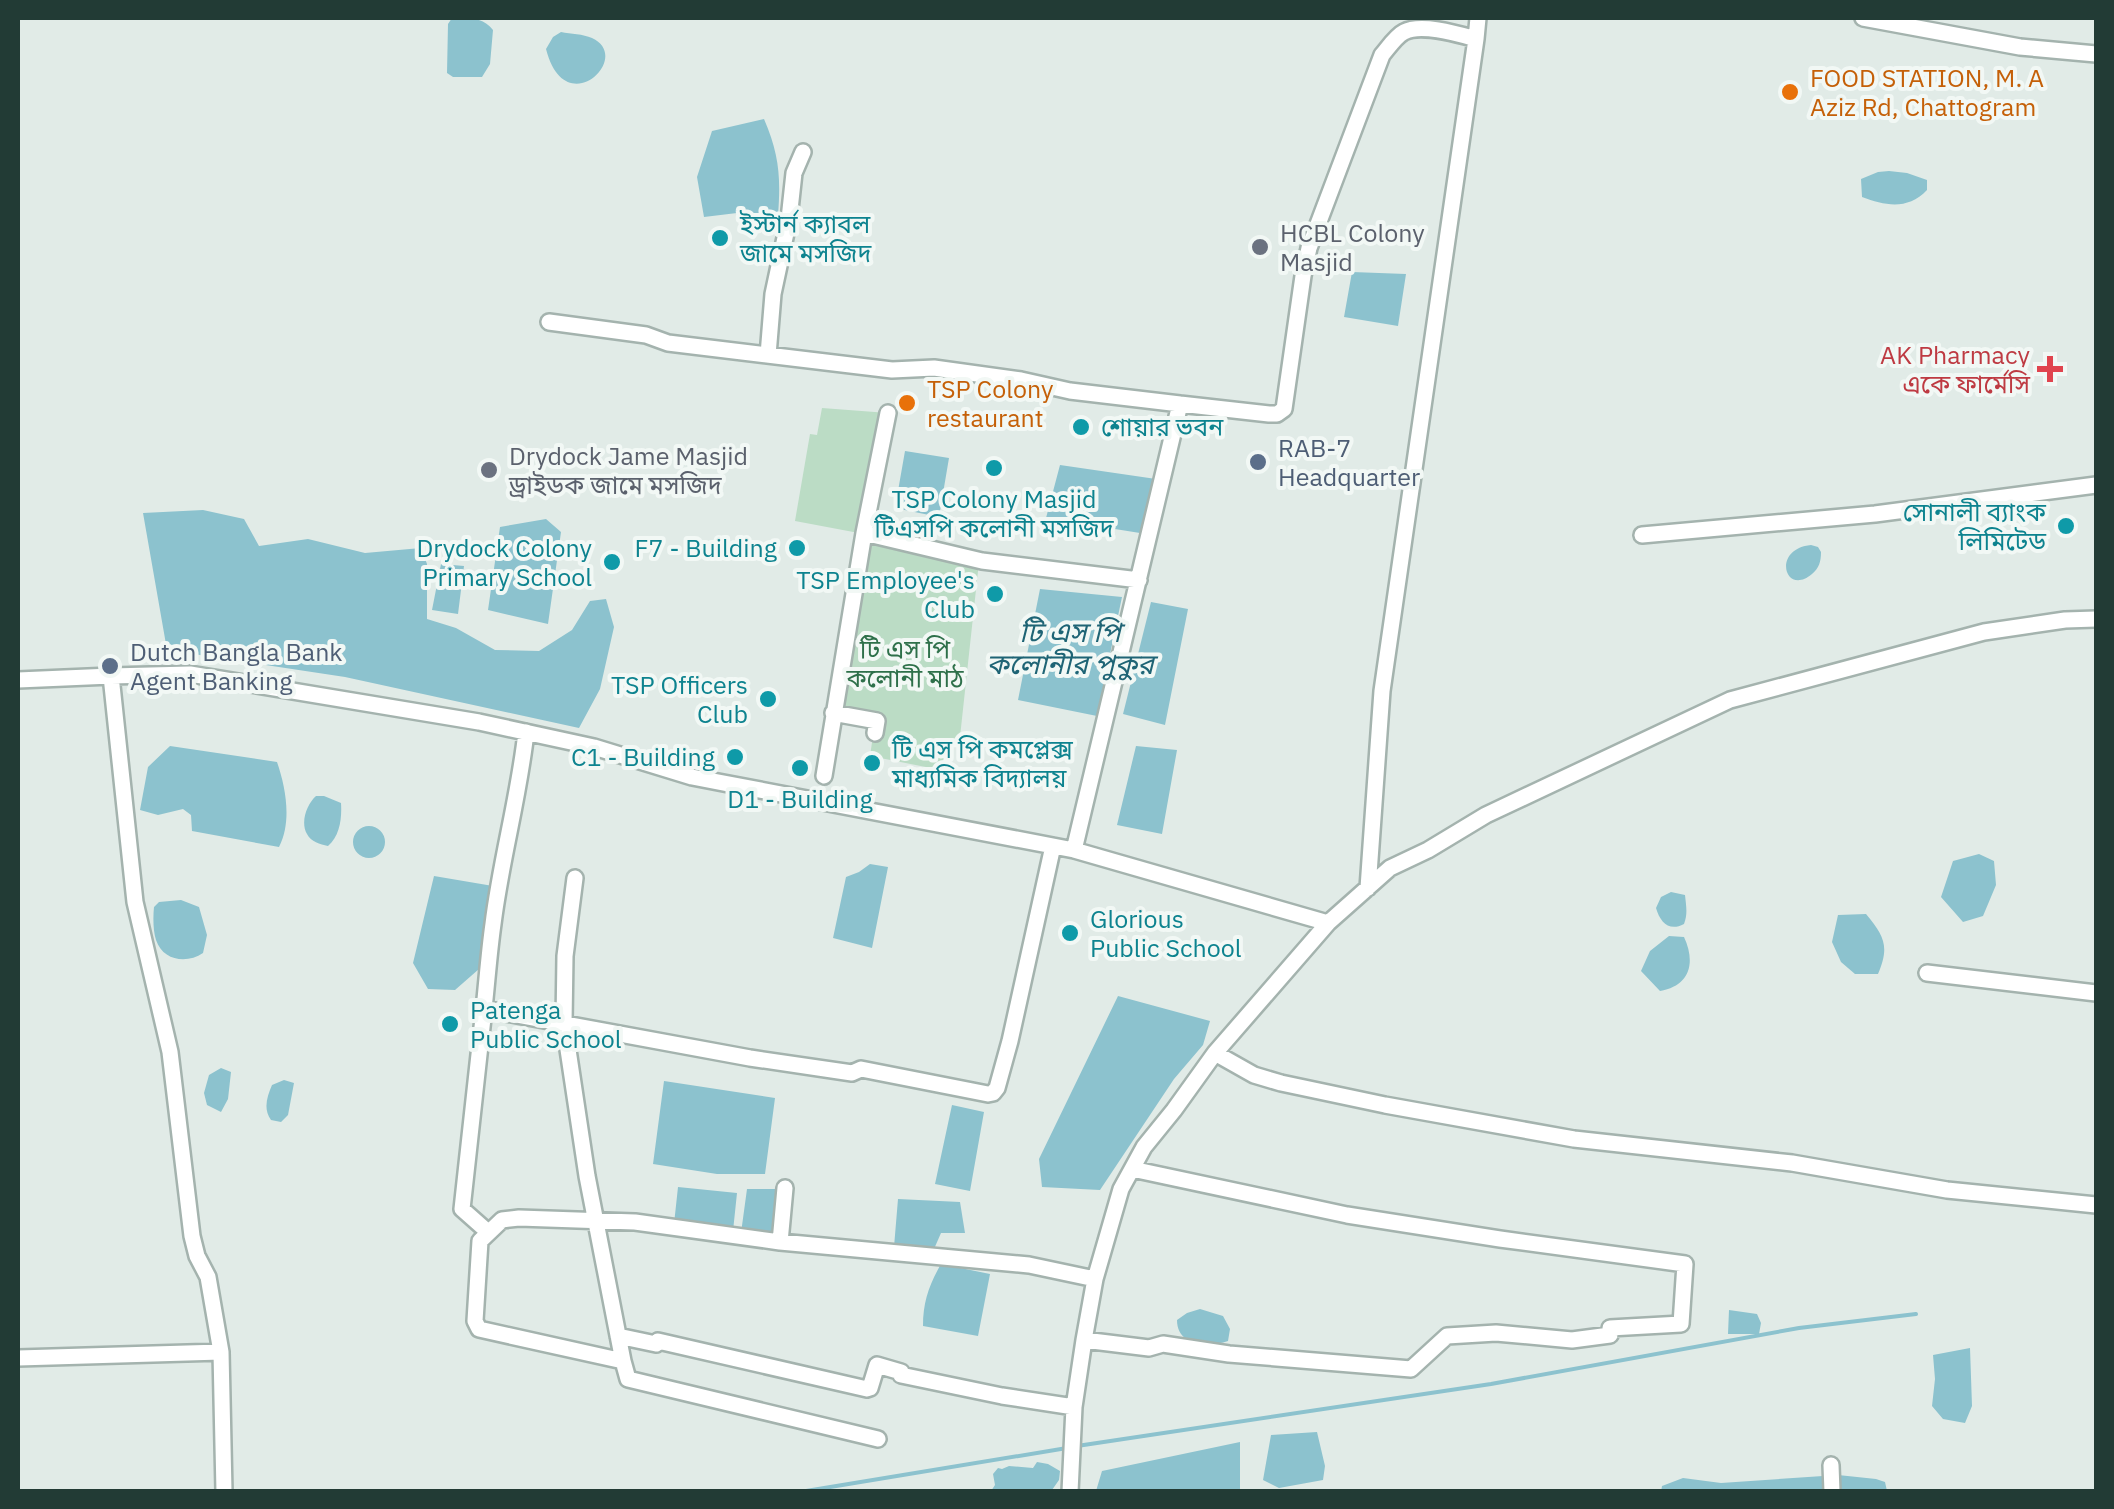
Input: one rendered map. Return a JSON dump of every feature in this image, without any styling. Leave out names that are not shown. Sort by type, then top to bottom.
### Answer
[{"type":"street","points":[[1368,888],[1382,691],[1478,18]]},
{"type":"street","points":[[1862,18],[2020,47],[2096,54]]},
{"type":"street","points":[[549,322],[646,335],[668,343],[892,370],[934,368],[1070,391],[1277,414],[1284,409],[1309,248],[1382,55],[1403,32],[1418,28],[1476,39]]},
{"type":"street","points":[[768,354],[773,294],[794,173],[803,152]]},
{"type":"street","points":[[1074,850],[1180,404]]},
{"type":"street","points":[[824,776],[888,413]]},
{"type":"street","points":[[1642,534],[1875,514],[2096,485]]},
{"type":"street","points":[[864,533],[982,560],[1139,580]]},
{"type":"street","points":[[1070,1492],[1074,1406],[1084,1340],[1095,1280],[1120,1189],[1144,1147],[1215,1052],[1328,923],[1390,868],[1486,815],[1730,700],[1984,632],[2096,619]]},
{"type":"street","points":[[18,680],[190,674],[479,722],[594,747],[692,778],[1074,850],[1328,923]]},
{"type":"street","points":[[111,676],[135,902],[170,1052],[192,1236],[208,1277],[222,1352],[224,1492]]},
{"type":"street","points":[[833,713],[877,721],[875,734]]},
{"type":"street","points":[[488,1232],[462,1209],[492,924],[520,784],[526,732]]},
{"type":"street","points":[[484,1009],[750,1058],[852,1073],[862,1069],[993,1093],[1010,1041],[1052,846]]},
{"type":"street","points":[[575,878],[565,956],[564,1022],[596,1221],[628,1379],[878,1439]]},
{"type":"street","points":[[1927,973],[2096,992]]},
{"type":"street","points":[[1215,1052],[1254,1075],[1281,1083],[1574,1139],[1792,1162],[1947,1190],[2096,1206]]},
{"type":"street","points":[[1084,1340],[1411,1369],[1447,1336],[1496,1333],[1572,1340],[1610,1334],[1610,1328],[1681,1324],[1685,1264],[1347,1216],[1132,1169]]},
{"type":"street","points":[[780,1242],[785,1188]]},
{"type":"street","points":[[623,1361],[479,1329],[475,1321],[480,1241],[488,1232],[502,1220],[519,1218],[634,1222],[780,1242],[1029,1265],[1095,1280]]},
{"type":"street","points":[[618,1336],[656,1344],[658,1341],[866,1390],[877,1365],[901,1372],[900,1375],[1074,1406]]},
{"type":"street","points":[[18,1358],[222,1352]]},
{"type":"street","points":[[1830,1465],[1832,1492]]},
{"type":"green space","name":"টি এস পি কলোনী মাঠ","points":[[822,408],[888,413],[864,533],[979,562],[959,746],[946,745],[941,770],[870,756],[875,722],[833,714],[864,534],[795,521],[810,434],[817,435]]},
{"type":"water","points":[[452,18],[480,20],[493,30],[490,64],[482,77],[453,77],[447,73],[448,24]]},
{"type":"water","points":[[561,32],[592,38],[603,47],[601,70],[592,79],[567,82],[555,71],[546,49]]},
{"type":"water","points":[[764,119],[778,166],[778,215],[737,213],[704,217],[697,177],[712,131]]},
{"type":"water","points":[[1889,171],[1927,180],[1927,190],[1912,201],[1896,204],[1862,197],[1861,179]]},
{"type":"water","points":[[1352,272],[1406,274],[1398,326],[1344,317]]},
{"type":"water","points":[[905,451],[949,458],[939,517],[895,508]]},
{"type":"water","points":[[1060,465],[1156,479],[1140,533],[1046,518]]},
{"type":"water","points":[[203,510],[244,519],[259,546],[308,539],[365,553],[421,548],[427,564],[427,619],[456,628],[495,650],[539,651],[572,630],[590,601],[606,599],[614,627],[600,689],[579,728],[345,677],[167,650],[143,513]]},
{"type":"water","points":[[546,519],[561,532],[548,624],[488,610],[500,527]]},
{"type":"water","points":[[1811,545],[1821,552],[1819,564],[1803,580],[1795,580],[1786,570],[1790,554]]},
{"type":"water","points":[[441,564],[464,566],[458,614],[432,610]]},
{"type":"water","name":"টি এস পি কলোনীর পুকুর","points":[[1040,589],[1122,597],[1097,716],[1018,700]]},
{"type":"water","points":[[1151,602],[1188,609],[1165,725],[1123,714]]},
{"type":"water","points":[[170,746],[277,762],[286,805],[279,847],[192,831],[191,815],[183,809],[158,815],[140,810],[148,767]]},
{"type":"water","points":[[1136,746],[1177,750],[1162,834],[1117,825]]},
{"type":"water","points":[[316,796],[341,803],[339,826],[328,846],[313,841],[305,829],[306,814]]},
{"type":"water","points":[[369,826],[381,830],[385,842],[381,854],[369,858],[357,854],[353,842],[357,830]]},
{"type":"water","points":[[1979,854],[1994,861],[1996,885],[1983,916],[1963,922],[1941,897],[1953,861]]},
{"type":"water","points":[[870,864],[888,867],[872,948],[833,938],[846,877]]},
{"type":"water","points":[[434,876],[493,886],[479,969],[455,990],[428,989],[413,963]]},
{"type":"water","points":[[1671,892],[1685,895],[1684,924],[1674,927],[1660,918],[1656,908],[1661,897]]},
{"type":"water","points":[[181,900],[199,907],[207,935],[203,953],[183,959],[170,956],[159,947],[154,924],[154,907],[159,902]]},
{"type":"water","points":[[1866,914],[1883,942],[1884,956],[1878,974],[1855,974],[1841,962],[1832,942],[1838,915]]},
{"type":"water","points":[[1669,936],[1684,937],[1690,964],[1684,979],[1660,991],[1641,971],[1650,951]]},
{"type":"water","points":[[1118,996],[1210,1021],[1203,1045],[1174,1079],[1100,1190],[1042,1187],[1039,1159]]},
{"type":"water","points":[[221,1068],[231,1072],[228,1099],[221,1112],[207,1105],[204,1093],[209,1075]]},
{"type":"water","points":[[284,1080],[294,1083],[288,1115],[281,1122],[271,1120],[267,1103],[272,1085]]},
{"type":"water","points":[[664,1081],[775,1098],[765,1174],[717,1174],[653,1164]]},
{"type":"water","points":[[952,1105],[984,1112],[970,1191],[935,1184]]},
{"type":"water","points":[[678,1187],[737,1193],[733,1231],[674,1224]]},
{"type":"water","points":[[747,1189],[780,1189],[776,1239],[741,1233]]},
{"type":"water","points":[[898,1199],[960,1202],[965,1233],[941,1233],[934,1249],[894,1247]]},
{"type":"water","points":[[941,1264],[990,1274],[978,1336],[923,1326],[928,1294]]},
{"type":"water","points":[[1200,1309],[1223,1316],[1230,1329],[1228,1341],[1195,1343],[1182,1335],[1177,1320]]},
{"type":"water","points":[[1729,1310],[1757,1314],[1761,1323],[1759,1334],[1728,1334]]},
{"type":"water","points":[[1970,1348],[1972,1406],[1965,1423],[1943,1419],[1932,1406],[1933,1355]]},
{"type":"water","points":[[1317,1432],[1325,1466],[1323,1480],[1279,1488],[1263,1480],[1271,1435]]},
{"type":"water","points":[[1240,1442],[1240,1491],[1096,1491],[1102,1471]]},
{"type":"water","points":[[1037,1462],[1060,1471],[1052,1490],[991,1491],[995,1485],[993,1474],[998,1468],[1033,1468]]},
{"type":"water","points":[[1838,1475],[1876,1479],[1885,1482],[1887,1491],[1661,1492],[1662,1486],[1683,1478],[1721,1483]]},
{"type":"waterway","points":[[1077,1446],[1491,1384],[1799,1328],[1916,1314]]},
{"type":"waterway","points":[[800,1492],[1067,1448]]},
{"type":"place","name":"FOOD STATION, M. A Aziz Rd, Chattogram","points":[[1790,92]]},
{"type":"place","name":"ইস্টার্ন ক্যাবল জামে মসজিদ","points":[[720,238]]},
{"type":"place","name":"HCBL Colony Masjid","points":[[1260,247]]},
{"type":"place","name":"AK Pharmacy একে ফার্মেসি","points":[[2050,369]]},
{"type":"place","name":"TSP Colony restaurant","points":[[907,403]]},
{"type":"place","name":"শোয়ার ভবন","points":[[1081,427]]},
{"type":"place","name":"RAB-7 Headquarter","points":[[1258,462]]},
{"type":"place","name":"TSP Colony Masjid টিএসপি কলোনী মসজিদ","points":[[994,468]]},
{"type":"place","name":"Drydock Jame Masjid ড্রাইডক জামে মসজিদ","points":[[489,470]]},
{"type":"place","name":"সোনালী ব্যাংক লিমিটেড","points":[[2066,526]]},
{"type":"place","name":"F7 - Building","points":[[797,548]]},
{"type":"place","name":"Drydock Colony Primary School","points":[[612,562]]},
{"type":"place","name":"TSP Employee's Club","points":[[995,594]]},
{"type":"place","name":"Dutch Bangla Bank Agent Banking","points":[[110,666]]},
{"type":"place","name":"TSP Officers Club","points":[[768,699]]},
{"type":"place","name":"C1 - Building","points":[[735,757]]},
{"type":"place","name":"টি এস পি কমপ্লেক্স মাধ্যমিক বিদ্যালয়","points":[[872,763]]},
{"type":"place","name":"D1 - Building","points":[[800,768]]},
{"type":"place","name":"Glorious Public School","points":[[1070,933]]},
{"type":"place","name":"Patenga Public School","points":[[450,1024]]}]
